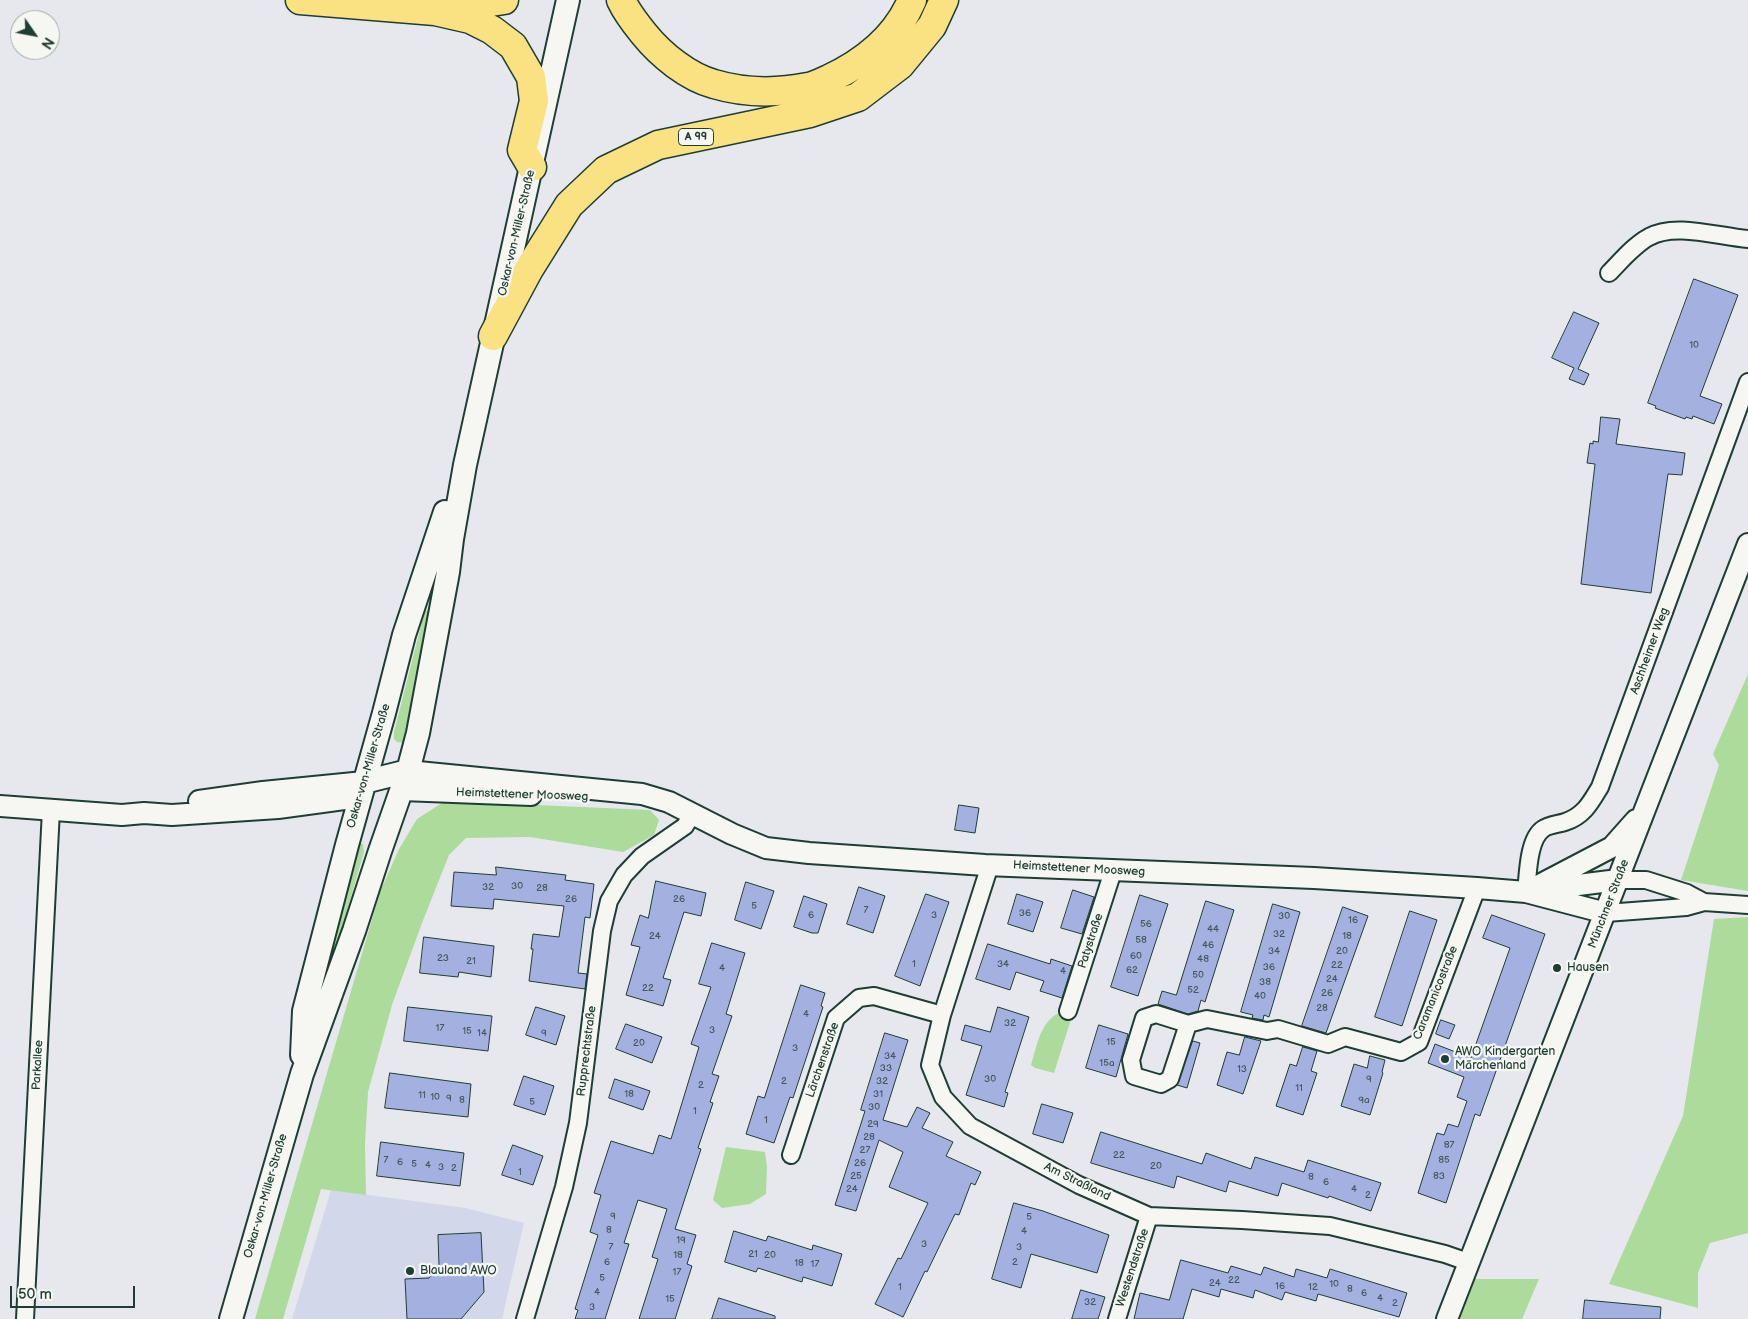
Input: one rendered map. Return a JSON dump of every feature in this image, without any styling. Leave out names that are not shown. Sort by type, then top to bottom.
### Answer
[{"type":"highway","points":[[300,0],[435,11],[470,19],[492,30],[513,46],[531,77],[534,101],[522,150],[532,167]]},
{"type":"highway","points":[[435,11],[504,0]]},
{"type":"highway","points":[[621,0],[626,11],[652,44],[680,68],[713,84],[746,91],[775,91],[810,87],[850,69],[885,42],[907,11],[912,0]]},
{"type":"highway","name":"A 99","points":[[494,336],[529,269],[569,205],[606,170],[658,145],[810,113],[858,97],[900,65],[932,26],[944,0]]},
{"type":"main road","name":"Oskar-von-Miller-Straße","points":[[231,1319],[302,1074],[348,948],[405,781],[418,733],[448,572],[465,465],[568,0]]},
{"type":"main road","name":"Oskar-von-Miller-Straße","points":[[302,1074],[304,1011],[362,790],[404,635],[449,499],[465,465]]},
{"type":"main road","points":[[362,790],[405,781]]},
{"type":"street","points":[[1609,273],[1648,237],[1663,231],[1680,230],[1748,239]]},
{"type":"street","name":"Aschheimer Weg","points":[[1526,892],[1532,843],[1542,829],[1568,821],[1586,810],[1600,786],[1748,382]]},
{"type":"street","name":"Münchner Straße","points":[[1447,1319],[1748,544]]},
{"type":"street","name":"Heimstettener Moosweg","points":[[405,781],[642,794],[669,802],[694,813],[732,834],[766,848],[808,853],[990,865],[1314,878],[1476,888],[1526,892],[1606,913]]},
{"type":"street","points":[[0,806],[122,815],[144,813],[172,815],[278,808],[362,790]]},
{"type":"street","name":"Parkallee","points":[[24,1319],[51,810]]},
{"type":"street","points":[[1526,892],[1612,846],[1645,810]]},
{"type":"street","name":"Rupprechtstraße","points":[[525,1319],[564,1187],[578,1124],[602,932],[609,901],[624,875],[642,856],[685,826],[694,813]]},
{"type":"street","name":"Am Straßland","points":[[990,865],[942,1015],[930,1065],[943,1097],[970,1126],[1079,1185],[1150,1216],[1330,1226],[1445,1254],[1468,1262]]},
{"type":"street","name":"Patystraße","points":[[1068,1011],[1113,871]]},
{"type":"street","points":[[1618,880],[1646,880],[1686,893],[1704,902]]},
{"type":"street","name":"Heimstettener Moosweg","points":[[1526,892],[1618,880]]},
{"type":"street","name":"Caramanicostraße","points":[[1188,1024],[1207,1019],[1267,1031],[1278,1029],[1328,1044],[1345,1037],[1401,1052],[1419,1042],[1476,888]]},
{"type":"street","points":[[1606,913],[1686,907],[1704,902],[1748,905]]},
{"type":"street","name":"Lärchenstraße","points":[[792,1155],[836,1018],[859,998],[874,996],[942,1015]]},
{"type":"street","name":"Westendstraße","points":[[1117,1319],[1150,1216]]},
{"type":"shaded area","name":"Blauland AWO","points":[[331,1190],[466,1208],[524,1223],[502,1319],[292,1319]]},
{"type":"green space","points":[[425,610],[428,611],[404,743],[397,742],[394,739],[394,732]]},
{"type":"green space","points":[[1748,674],[1748,891],[1681,880],[1719,765],[1713,754]]},
{"type":"green space","points":[[445,801],[650,810],[659,820],[654,835],[623,852],[530,837],[466,838],[449,855],[392,1005],[368,1092],[365,1143],[366,1195],[321,1189],[283,1319],[255,1319],[380,892],[399,849],[417,819]]},
{"type":"green space","points":[[358,843],[363,844],[364,852],[322,997],[317,1000]]},
{"type":"green space","points":[[1748,917],[1748,1233],[1710,1243],[1698,1273],[1698,1308],[1609,1284],[1683,1116],[1714,919]]},
{"type":"green space","points":[[1059,1013],[1073,1013],[1054,1073],[1035,1068],[1031,1065],[1043,1028],[1047,1022]]},
{"type":"green space","points":[[726,1147],[765,1152],[767,1167],[766,1194],[750,1204],[722,1208],[713,1200]]},
{"type":"green space","points":[[1475,1279],[1539,1279],[1522,1319],[1460,1319]]},
{"type":"building","points":[[1694,279],[1738,295],[1700,396],[1722,404],[1714,424],[1693,416],[1692,419],[1686,417],[1685,419],[1655,408],[1656,406],[1648,403]]},
{"type":"building","points":[[1574,312],[1599,323],[1578,369],[1589,374],[1584,385],[1569,379],[1574,368],[1552,358]]},
{"type":"building","points":[[1601,417],[1620,419],[1616,444],[1685,453],[1682,475],[1668,474],[1651,593],[1581,584],[1595,464],[1587,463],[1590,443],[1593,444],[1593,441],[1598,442]]},
{"type":"building","points":[[959,805],[979,808],[975,833],[955,830]]},
{"type":"building","points":[[496,867],[566,875],[565,880],[594,884],[590,918],[585,917],[578,973],[587,974],[585,989],[529,981],[533,934],[559,937],[564,906],[494,899],[493,909],[451,906],[454,872],[496,875]]},
{"type":"building","points":[[656,881],[706,893],[701,916],[684,912],[663,978],[671,980],[663,1006],[626,995],[640,947],[631,945],[640,915],[648,918]]},
{"type":"building","points":[[746,882],[774,891],[761,929],[735,920]]},
{"type":"building","points":[[859,887],[885,896],[873,933],[847,924]]},
{"type":"building","points":[[1073,890],[1094,897],[1082,934],[1061,928]]},
{"type":"building","points":[[926,894],[949,902],[920,986],[895,976]]},
{"type":"building","points":[[1017,894],[1043,902],[1033,932],[1008,924]]},
{"type":"building","points":[[1140,895],[1168,904],[1138,996],[1111,987]]},
{"type":"building","points":[[804,896],[827,904],[818,933],[794,927]]},
{"type":"building","points":[[1206,901],[1234,910],[1205,1002],[1201,1000],[1198,1011],[1188,1014],[1158,1004],[1162,991],[1176,995]]},
{"type":"building","points":[[1273,904],[1300,912],[1269,1017],[1264,1015],[1263,1020],[1252,1018],[1253,1015],[1241,1012]]},
{"type":"building","points":[[1343,907],[1368,916],[1326,1033],[1302,1026]]},
{"type":"building","points":[[1410,911],[1437,920],[1402,1026],[1375,1017]]},
{"type":"building","points":[[1492,915],[1545,934],[1480,1116],[1475,1114],[1446,1203],[1418,1193],[1437,1133],[1444,1135],[1448,1124],[1458,1127],[1467,1101],[1457,1097],[1464,1077],[1428,1063],[1435,1044],[1471,1058],[1510,948],[1483,938]]},
{"type":"building","points":[[424,937],[494,946],[491,977],[459,972],[458,977],[420,973]]},
{"type":"building","points":[[712,943],[745,953],[726,1014],[732,1016],[712,1074],[719,1076],[710,1102],[713,1103],[698,1148],[701,1149],[675,1229],[696,1235],[687,1264],[692,1266],[675,1319],[639,1319],[658,1259],[652,1257],[667,1209],[638,1200],[624,1243],[629,1244],[605,1319],[575,1319],[578,1310],[575,1309],[598,1235],[590,1232],[601,1195],[594,1193],[611,1141],[653,1154],[659,1135],[671,1139],[699,1047],[691,1044],[711,987],[699,984]]},
{"type":"building","points":[[988,944],[1050,964],[1051,959],[1072,966],[1062,998],[1040,991],[1044,981],[1016,972],[1010,990],[976,979]]},
{"type":"building","points":[[801,985],[825,993],[821,1006],[823,1007],[793,1098],[790,1097],[774,1143],[746,1134],[758,1096],[764,1098]]},
{"type":"building","points":[[408,1007],[492,1016],[488,1051],[404,1041]]},
{"type":"building","points":[[536,1007],[565,1016],[556,1045],[526,1035]]},
{"type":"building","points":[[998,1007],[1029,1017],[1005,1092],[1008,1093],[1004,1107],[966,1095],[982,1046],[961,1040],[965,1025],[990,1032]]},
{"type":"building","points":[[1441,1020],[1455,1025],[1449,1039],[1436,1034]]},
{"type":"building","points":[[626,1024],[662,1037],[652,1063],[616,1049]]},
{"type":"building","points":[[1099,1025],[1128,1034],[1116,1077],[1086,1068]]},
{"type":"building","points":[[885,1033],[908,1040],[883,1120],[907,1127],[917,1107],[930,1113],[922,1128],[953,1142],[946,1156],[981,1172],[975,1185],[971,1183],[959,1215],[955,1214],[903,1317],[875,1304],[898,1258],[901,1259],[928,1203],[889,1187],[903,1152],[879,1140],[856,1211],[835,1205],[865,1111],[861,1110]]},
{"type":"building","points":[[1245,1037],[1261,1041],[1243,1094],[1217,1085],[1227,1052],[1239,1055]]},
{"type":"building","points":[[1193,1041],[1200,1043],[1187,1088],[1177,1085]]},
{"type":"building","points":[[1303,1047],[1317,1051],[1311,1071],[1317,1073],[1303,1115],[1276,1106],[1290,1064],[1296,1066]]},
{"type":"building","points":[[1370,1056],[1385,1060],[1370,1115],[1341,1106],[1354,1064],[1367,1068]]},
{"type":"building","points":[[390,1073],[471,1084],[468,1117],[385,1108]]},
{"type":"building","points":[[524,1076],[554,1086],[545,1115],[514,1105]]},
{"type":"building","points":[[615,1079],[650,1091],[643,1110],[609,1098]]},
{"type":"building","points":[[1042,1104],[1073,1113],[1063,1143],[1033,1134]]},
{"type":"building","points":[[1101,1132],[1202,1164],[1206,1153],[1251,1169],[1255,1157],[1304,1172],[1308,1160],[1381,1183],[1371,1211],[1329,1196],[1328,1198],[1282,1183],[1278,1196],[1229,1181],[1226,1192],[1177,1176],[1174,1188],[1091,1163]]},
{"type":"building","points":[[381,1142],[464,1153],[460,1186],[377,1176]]},
{"type":"building","points":[[513,1145],[543,1156],[533,1185],[502,1175]]},
{"type":"building","points":[[1014,1203],[1043,1211],[1109,1235],[1097,1273],[1031,1254],[1021,1288],[992,1279]]},
{"type":"building","points":[[734,1231],[766,1241],[768,1236],[812,1250],[813,1245],[842,1254],[832,1286],[803,1277],[802,1282],[758,1268],[756,1272],[725,1262]]},
{"type":"building","points":[[481,1233],[484,1292],[461,1319],[407,1319],[405,1279],[429,1278],[439,1266],[438,1235]]},
{"type":"building","points":[[1181,1260],[1228,1273],[1231,1266],[1261,1275],[1264,1267],[1294,1277],[1296,1269],[1327,1278],[1330,1269],[1407,1293],[1399,1317],[1318,1294],[1316,1301],[1285,1292],[1282,1300],[1255,1290],[1253,1298],[1221,1289],[1219,1297],[1192,1289],[1183,1319],[1134,1319],[1140,1293],[1169,1300]]},
{"type":"building","points":[[1081,1290],[1105,1297],[1098,1319],[1072,1319]]},
{"type":"building","points":[[719,1298],[775,1316],[775,1319],[712,1319]]},
{"type":"building","points":[[1585,1300],[1661,1307],[1660,1319],[1583,1319]]},
{"type":"place","name":"Hausen","points":[[1557,968]]},
{"type":"place","name":"AWO Kindergarten Märchenland","points":[[1445,1059]]},
{"type":"place","name":"Blauland AWO","points":[[410,1271]]}]
